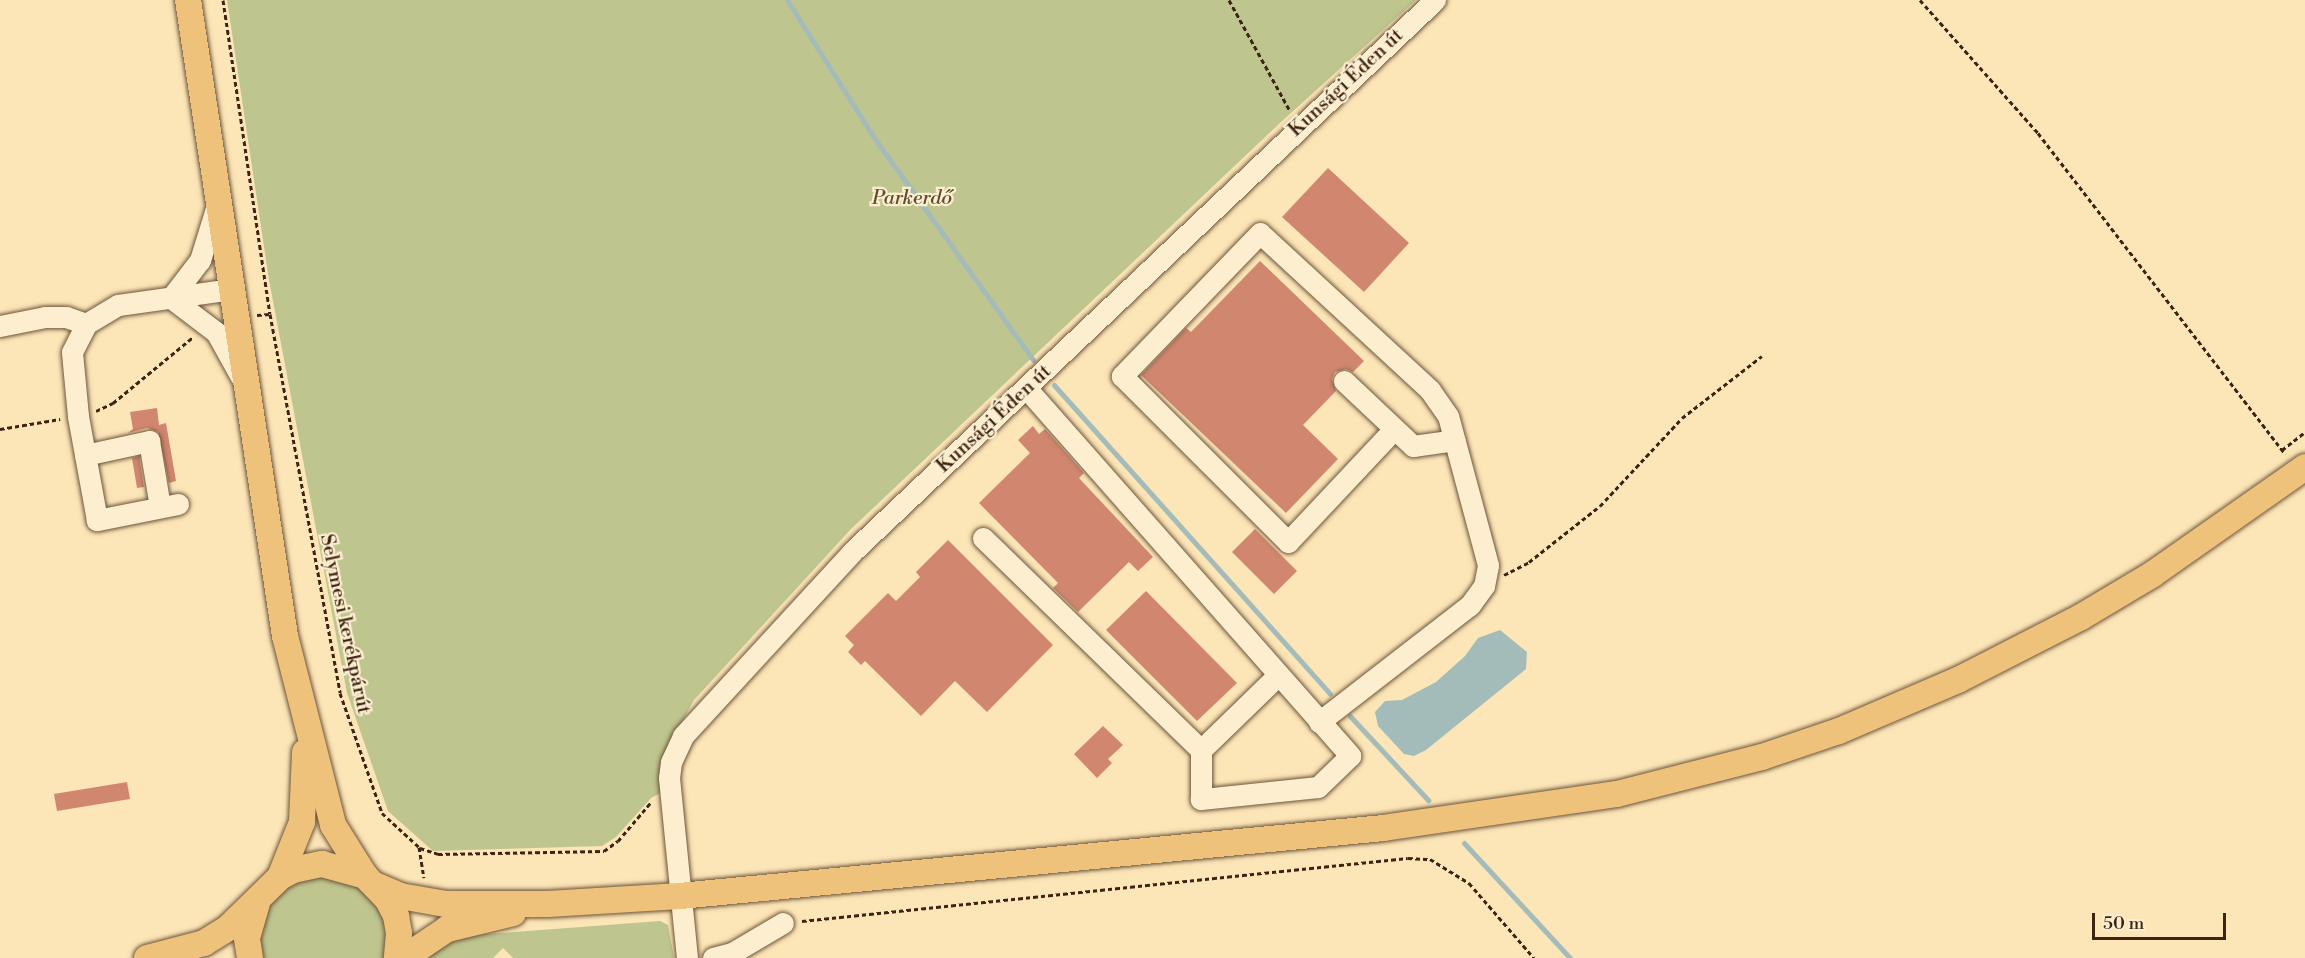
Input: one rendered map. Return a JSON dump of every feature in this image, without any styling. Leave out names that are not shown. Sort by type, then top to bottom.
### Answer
[{"type":"main road","points":[[188,0],[283,625],[305,722],[333,825],[396,916],[399,933],[397,958]]},
{"type":"main road","points":[[147,958],[204,943],[257,902],[280,878],[293,870],[322,864],[352,869],[371,881],[423,900],[446,904],[548,904],[680,896],[1383,828],[1548,806],[1701,775],[1859,723],[2025,646],[2153,573],[2302,469]]},
{"type":"main road","points":[[280,878],[302,822],[305,722]]},
{"type":"main road","points":[[250,958],[247,938],[257,902]]},
{"type":"main road","points":[[404,958],[447,929],[548,904]]},
{"type":"street","name":"Kunsági Éden út","points":[[687,958],[670,793],[671,762],[683,736],[852,552],[1027,389],[1300,126],[1435,0]]},
{"type":"street","points":[[171,298],[200,260],[219,198]]},
{"type":"street","points":[[1319,722],[1470,605],[1484,586],[1488,565],[1448,416],[1431,390],[1260,233],[1122,376],[1288,542],[1394,429]]},
{"type":"street","points":[[85,455],[149,441],[169,506],[97,520],[85,455],[78,416],[72,352],[86,324],[118,306],[232,289]]},
{"type":"street","points":[[171,298],[210,326],[228,350],[246,390]]},
{"type":"street","points":[[0,326],[45,317],[66,317],[86,324]]},
{"type":"street","points":[[1344,381],[1413,446],[1455,440]]},
{"type":"street","points":[[1027,389],[1277,676],[1350,756],[1318,788],[1201,799],[1202,750],[1277,676]]},
{"type":"street","points":[[983,538],[1202,750]]},
{"type":"street","points":[[713,958],[732,953],[783,923]]},
{"type":"path","name":"Selymesi kerékpárút","points":[[223,0],[270,314],[340,693],[382,813],[419,847]]},
{"type":"path","points":[[1229,0],[1276,93],[1300,126]]},
{"type":"path","points":[[1920,0],[2038,134],[2282,450],[2302,469]]},
{"type":"path","points":[[237,317],[270,314]]},
{"type":"path","points":[[0,429],[78,416],[113,403],[210,326]]},
{"type":"path","points":[[1484,586],[1529,562],[1600,506],[1682,418],[1762,356]]},
{"type":"path","points":[[2282,450],[2305,432]]},
{"type":"path","points":[[419,847],[438,854],[604,851],[618,841],[654,800],[670,793]]},
{"type":"path","points":[[419,847],[423,862],[423,900]]},
{"type":"path","points":[[783,923],[1379,860],[1430,859],[1469,883],[1534,958]]},
{"type":"green space","name":"Parkerdő","points":[[227,0],[1416,0],[1281,122],[850,530],[694,700],[676,733],[664,791],[651,798],[616,837],[602,846],[433,851],[388,811],[347,693],[269,280]]},
{"type":"green space","points":[[297,872],[375,887],[395,958],[253,958],[254,917]]},
{"type":"green space","points":[[660,921],[668,925],[674,958],[513,958],[503,948],[493,958],[429,958],[429,951],[443,942],[473,935]]},
{"type":"water","points":[[1500,630],[1527,652],[1526,669],[1426,750],[1414,756],[1404,754],[1378,726],[1375,712],[1385,701],[1402,700],[1436,682],[1465,656],[1478,638]]},
{"type":"building","points":[[1328,168],[1409,243],[1364,292],[1282,217]]},
{"type":"building","points":[[1260,261],[1364,361],[1353,372],[1346,369],[1335,372],[1332,379],[1336,391],[1303,425],[1338,459],[1286,513],[1141,375],[1186,328],[1191,332]]},
{"type":"building","points":[[157,408],[159,425],[166,423],[176,481],[169,483],[158,432],[147,428],[128,433],[133,429],[130,412]]},
{"type":"building","points":[[1033,426],[1039,434],[1045,429],[1084,473],[1079,478],[1153,557],[1138,571],[1129,562],[1078,612],[1053,588],[1058,583],[979,503],[1030,453],[1018,440]]},
{"type":"building","points":[[139,456],[144,487],[137,488],[132,458]]},
{"type":"building","points":[[1255,529],[1297,571],[1274,594],[1232,552]]},
{"type":"building","points":[[948,540],[1053,645],[987,712],[955,681],[921,716],[865,661],[861,665],[848,652],[854,645],[845,636],[888,593],[896,601],[920,577],[916,572]]},
{"type":"building","points":[[1146,591],[1237,683],[1197,721],[1106,630]]},
{"type":"building","points":[[1103,726],[1123,745],[1108,759],[1112,763],[1097,778],[1074,754]]},
{"type":"building","points":[[127,782],[130,799],[57,811],[54,794]]},
{"type":"waterway","points":[[787,0],[875,139],[1033,360]]},
{"type":"waterway","points":[[1054,385],[1330,694]]},
{"type":"waterway","points":[[1350,716],[1428,800]]},
{"type":"waterway","points":[[1464,843],[1570,958]]}]
